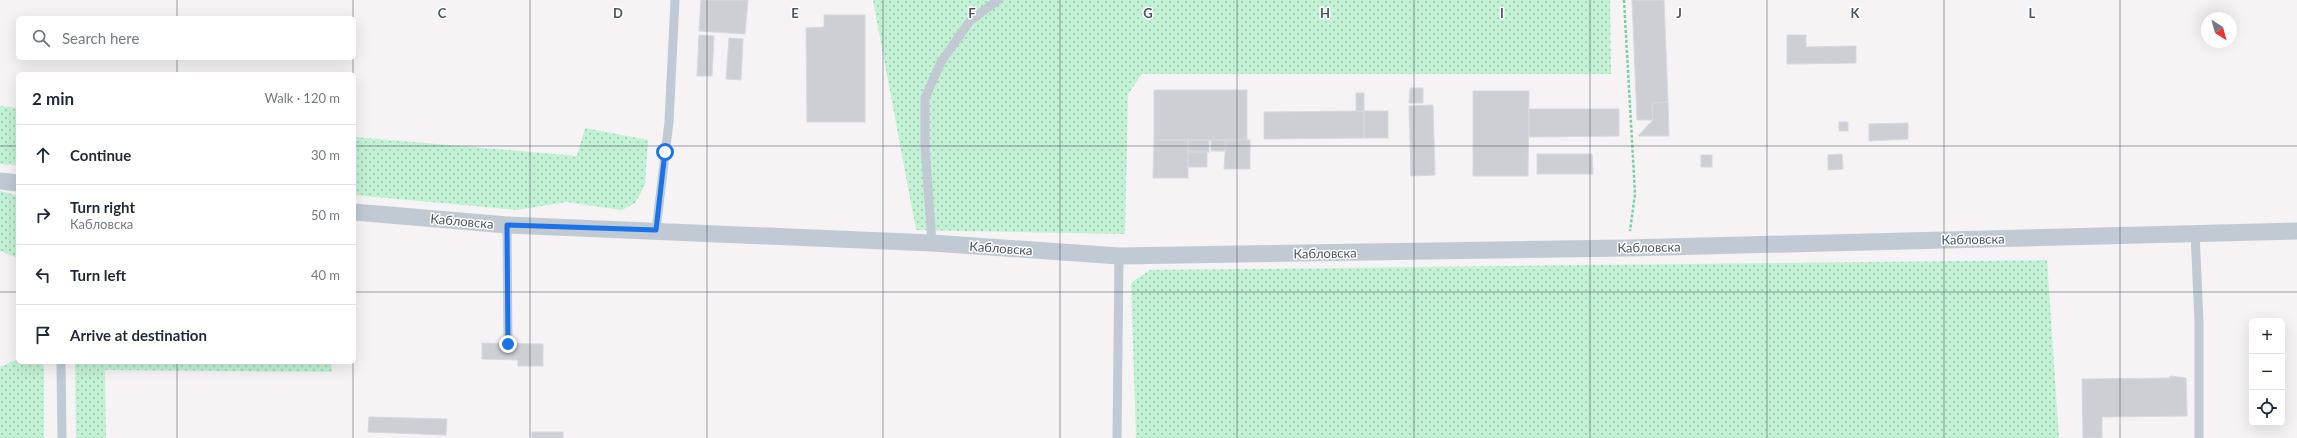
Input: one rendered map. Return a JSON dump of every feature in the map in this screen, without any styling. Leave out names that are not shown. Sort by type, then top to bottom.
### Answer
[{"type":"street","points":[[0,181],[16,183]]},
{"type":"street","name":"Кабловска","points":[[356,212],[507,225],[656,230],[932,243],[1119,256],[1627,248],[2297,231]]},
{"type":"lane","points":[[656,230],[669,122],[675,0]]},
{"type":"lane","points":[[932,243],[925,146],[925,98],[941,62],[970,21],[998,0]]},
{"type":"lane","points":[[507,225],[508,344]]},
{"type":"lane","points":[[2195,233],[2199,321],[2199,438]]},
{"type":"lane","points":[[1117,438],[1119,256]]},
{"type":"lane","points":[[61,364],[62,438]]},
{"type":"path","points":[[1624,0],[1635,194],[1627,248]]},
{"type":"green space","points":[[873,0],[1610,0],[1611,74],[1142,74],[1128,94],[1125,234],[916,230]]},
{"type":"green space","points":[[0,106],[16,108],[16,165],[0,164]]},
{"type":"green space","points":[[585,128],[648,140],[645,185],[635,203],[622,210],[566,202],[517,210],[356,195],[356,137],[577,156]]},
{"type":"green space","points":[[0,191],[16,195],[16,257],[0,251]]},
{"type":"green space","points":[[2047,260],[2059,438],[1136,438],[1131,283],[1150,270]]},
{"type":"green space","points":[[16,360],[16,364],[42,364],[44,366],[44,438],[0,438],[0,367]]},
{"type":"green space","points":[[75,364],[331,364],[332,372],[105,370],[106,438],[76,438]]},
{"type":"building","points":[[701,0],[748,0],[745,34],[699,31]]},
{"type":"building","points":[[1632,0],[1664,0],[1668,102],[1652,103],[1653,120],[1637,120]]},
{"type":"building","points":[[824,15],[865,15],[865,122],[807,122],[806,28],[824,27]]},
{"type":"building","points":[[699,35],[714,36],[712,76],[697,76]]},
{"type":"building","points":[[1787,35],[1806,35],[1806,47],[1856,46],[1856,63],[1787,64]]},
{"type":"building","points":[[729,38],[743,39],[741,80],[726,79]]},
{"type":"building","points":[[1410,88],[1423,88],[1423,103],[1409,103]]},
{"type":"building","points":[[1154,90],[1247,90],[1247,140],[1154,140]]},
{"type":"building","points":[[1473,91],[1529,91],[1528,176],[1473,176]]},
{"type":"building","points":[[1356,93],[1364,93],[1364,111],[1356,111]]},
{"type":"building","points":[[1668,102],[1669,136],[1638,136],[1653,120],[1652,103]]},
{"type":"building","points":[[1433,105],[1435,175],[1411,176],[1409,106]]},
{"type":"building","points":[[1529,109],[1619,109],[1619,136],[1529,137]]},
{"type":"building","points":[[1364,111],[1388,111],[1388,138],[1364,138]]},
{"type":"building","points":[[1364,111],[1364,138],[1264,139],[1264,112]]},
{"type":"building","points":[[1839,122],[1848,122],[1848,131],[1839,131]]},
{"type":"building","points":[[1908,123],[1908,139],[1869,141],[1869,124]]},
{"type":"building","points":[[1154,140],[1188,140],[1188,178],[1153,178]]},
{"type":"building","points":[[1188,140],[1209,140],[1209,152],[1188,152]]},
{"type":"building","points":[[1211,140],[1226,140],[1226,151],[1211,151]]},
{"type":"building","points":[[1226,140],[1250,140],[1250,169],[1224,169]]},
{"type":"building","points":[[1188,152],[1207,152],[1207,167],[1188,167]]},
{"type":"building","points":[[1537,154],[1592,154],[1593,174],[1537,174]]},
{"type":"building","points":[[1842,154],[1843,169],[1828,170],[1828,155]]},
{"type":"building","points":[[1701,155],[1712,155],[1712,167],[1701,167]]},
{"type":"building","points":[[482,343],[543,344],[543,366],[518,366],[518,360],[482,359]]},
{"type":"building","points":[[2170,376],[2186,378],[2187,416],[2102,417],[2102,438],[2083,438],[2082,379],[2170,378]]},
{"type":"building","points":[[369,417],[447,419],[446,435],[368,432]]},
{"type":"building","points":[[532,432],[563,432],[563,438],[532,438]]},
{"type":"route","points":[[508,344],[507,225],[656,230],[665,152]]}]
